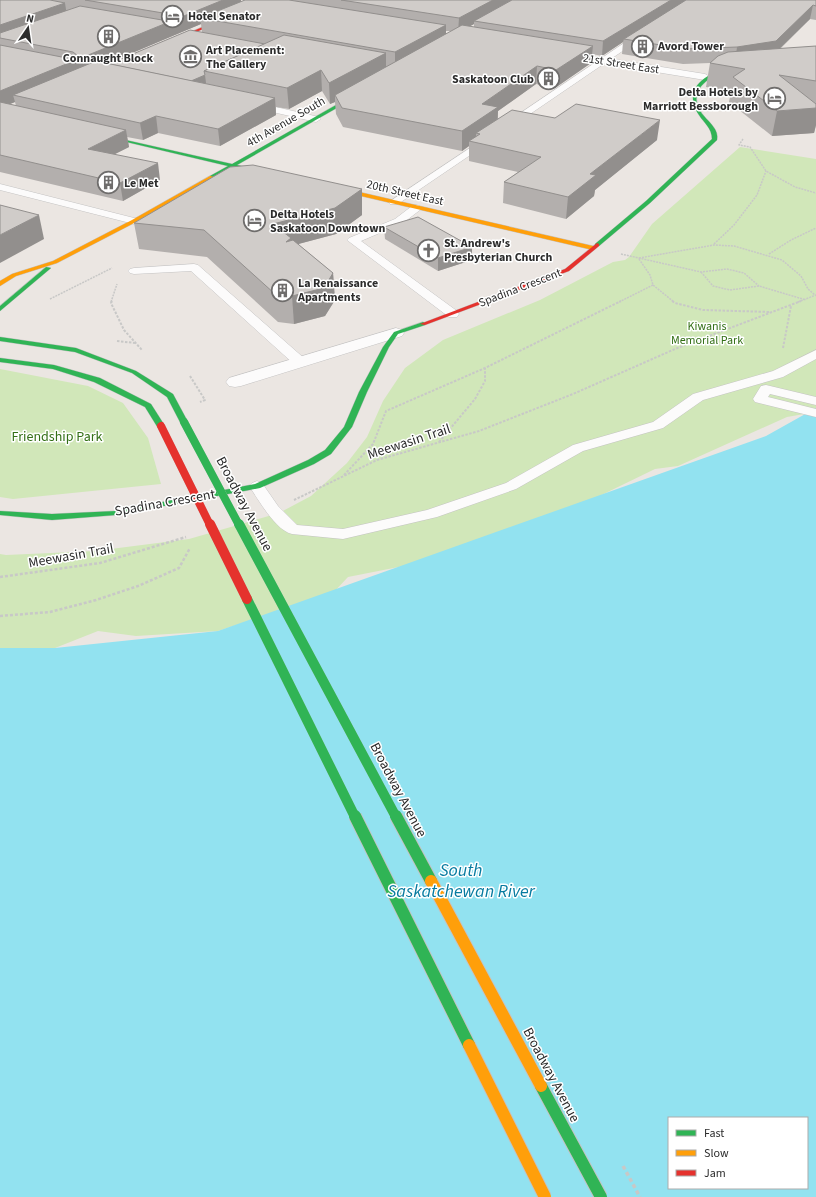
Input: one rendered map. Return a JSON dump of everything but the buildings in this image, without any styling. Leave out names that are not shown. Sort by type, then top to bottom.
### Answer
[{"type":"main road","points":[[163,35],[245,1]]},
{"type":"main road","points":[[160,46],[258,5]]},
{"type":"main road","points":[[705,77],[720,70],[747,63]]},
{"type":"main road","name":"Spadina Crescent","points":[[0,513],[52,517],[116,513],[256,486],[305,465],[328,452],[348,427],[362,392],[386,347],[396,333],[453,314],[567,270],[648,202],[715,139],[715,132],[700,113],[694,99],[695,90],[705,77]]},
{"type":"main road","name":"4th Avenue South","points":[[0,284],[14,275],[55,262],[134,221],[370,88]]},
{"type":"main road","points":[[93,134],[277,176]]},
{"type":"main road","name":"20th Street East","points":[[324,186],[593,248]]},
{"type":"main road","name":"4th Avenue South","points":[[0,309],[15,295],[34,282],[55,262]]},
{"type":"main road","name":"Broadway Avenue","points":[[0,339],[76,350],[134,372],[170,396],[601,1197]]},
{"type":"main road","points":[[0,360],[54,367],[86,375],[135,398],[148,406],[161,426],[546,1197]]},
{"type":"street","points":[[245,1],[258,5],[271,4]]},
{"type":"street","name":"21st Street East","points":[[552,52],[705,77]]},
{"type":"street","name":"Spadina Crescent","points":[[235,382],[396,333]]},
{"type":"lane","points":[[394,202],[648,31]]},
{"type":"lane","points":[[189,34],[202,36]]},
{"type":"lane","points":[[245,104],[316,119]]},
{"type":"lane","points":[[0,187],[134,221]]},
{"type":"lane","points":[[416,208],[399,221],[353,240],[453,314]]},
{"type":"lane","points":[[134,271],[194,267],[300,362]]},
{"type":"lane","points":[[256,486],[272,509],[292,530],[343,534],[431,514],[511,486],[578,448],[658,425],[698,397],[778,374],[816,354]]},
{"type":"lane","points":[[731,388],[816,408]]},
{"type":"lane","points":[[816,400],[766,388],[760,399],[816,412]]},
{"type":"path","points":[[743,139],[739,145],[750,147],[766,171],[795,187],[816,193]]},
{"type":"path","points":[[714,245],[734,225],[757,195],[766,171]]},
{"type":"path","points":[[769,255],[791,240],[816,228]]},
{"type":"path","points":[[639,258],[714,245],[734,246],[782,260],[801,276],[808,289],[816,295]]},
{"type":"path","points":[[639,258],[701,272],[727,269],[744,272],[759,286]]},
{"type":"path","points":[[639,258],[650,275],[653,285],[675,303],[703,310],[772,312]]},
{"type":"path","points":[[48,300],[114,268]]},
{"type":"path","points":[[701,272],[713,286],[730,290],[759,286],[806,300]]},
{"type":"path","points":[[119,278],[111,303],[124,330],[147,354]]},
{"type":"path","points":[[342,477],[372,444],[386,411],[485,368],[653,285]]},
{"type":"path","name":"Meewasin Trail","points":[[272,509],[305,496],[377,460],[479,431],[573,394],[676,349],[816,295]]},
{"type":"path","points":[[778,374],[791,305]]},
{"type":"path","points":[[438,442],[475,399],[485,381],[485,368]]},
{"type":"path","points":[[190,376],[205,400],[198,403],[201,408]]},
{"type":"path","name":"Meewasin Trail","points":[[0,578],[100,563],[192,535]]},
{"type":"path","points":[[0,616],[50,612],[96,600],[138,586],[179,568],[193,545]]},
{"type":"green space","name":"Kiwanis Memorial Park","points":[[740,147],[816,159],[816,410],[810,413],[787,417],[678,466],[655,469],[546,522],[429,561],[348,577],[333,593],[218,631],[136,636],[98,631],[55,648],[0,648],[0,554],[95,551],[189,539],[279,513],[311,496],[347,463],[367,437],[383,401],[405,368],[443,340],[540,300],[613,262],[625,260],[629,257],[652,224]]},
{"type":"green space","name":"Friendship Park","points":[[0,369],[88,386],[123,403],[148,438],[161,484],[13,499],[0,497]]},
{"type":"water","name":"South Saskatchewan River","points":[[816,408],[816,1197],[0,1197],[0,648],[55,648],[218,631],[766,436]]},
{"type":"traffic: fast","points":[[597,245],[648,202],[715,139],[714,131],[700,113],[696,103],[695,94],[702,81],[709,76],[735,66]]},
{"type":"traffic: fast","points":[[212,177],[361,93]]},
{"type":"traffic: fast","points":[[99,135],[266,173]]},
{"type":"traffic: fast","points":[[0,309],[48,268]]},
{"type":"traffic: fast","points":[[0,513],[52,517],[116,513],[257,486],[311,462],[328,452],[348,427],[363,392],[386,347],[396,333],[423,324]]},
{"type":"traffic: fast","points":[[0,339],[76,350],[134,372],[170,396],[184,422]]},
{"type":"traffic: fast","points":[[0,360],[54,367],[97,380],[148,406],[161,426]]},
{"type":"traffic: fast","points":[[184,422],[431,881]]},
{"type":"traffic: fast","points":[[247,599],[469,1045]]},
{"type":"traffic: fast","points":[[541,1086],[601,1197]]},
{"type":"traffic: slow","points":[[0,284],[14,275],[55,262],[134,221],[212,177]]},
{"type":"traffic: slow","points":[[333,188],[593,248]]},
{"type":"traffic: slow","points":[[431,881],[541,1086]]},
{"type":"traffic: slow","points":[[469,1045],[545,1197]]},
{"type":"traffic: jam","points":[[167,43],[269,0]]},
{"type":"traffic: jam","points":[[423,324],[567,270],[597,245]]},
{"type":"traffic: jam","points":[[161,426],[247,599]]},
{"type":"place","name":"Hotel Senator","points":[[173,16]]},
{"type":"place","name":"Connaught Block","points":[[108,37]]},
{"type":"place","name":"Avord Tower","points":[[642,46]]},
{"type":"place","name":"Art Placement: The Gallery","points":[[190,57]]},
{"type":"place","name":"Saskatoon Club","points":[[549,79]]},
{"type":"place","name":"Delta Hotels by Marriott Bessborough","points":[[774,99]]},
{"type":"place","name":"Le Met","points":[[108,183]]},
{"type":"place","name":"Delta Hotels Saskatoon Downtown","points":[[255,221]]},
{"type":"place","name":"St. Andrew's Presbyterian Church","points":[[428,250]]},
{"type":"place","name":"La Renaissance Apartments","points":[[282,290]]}]
